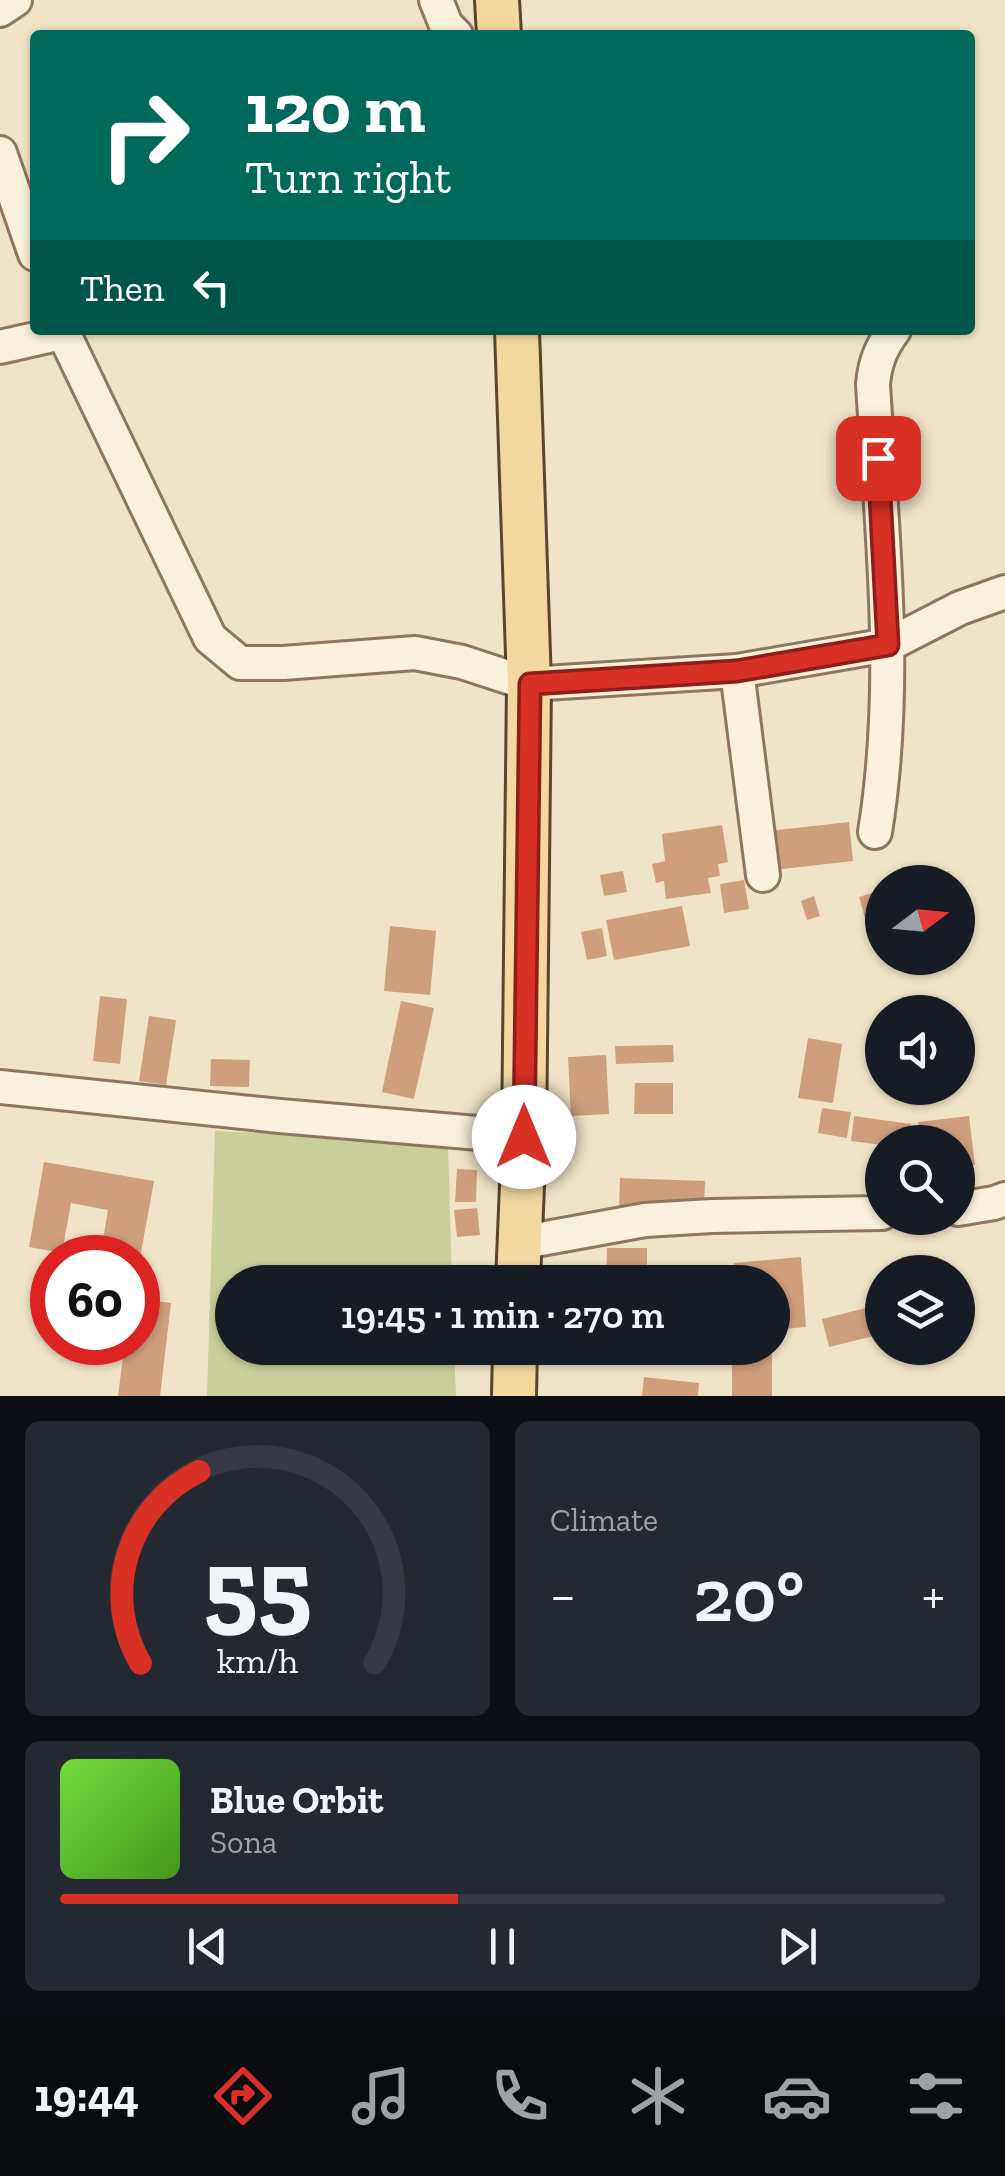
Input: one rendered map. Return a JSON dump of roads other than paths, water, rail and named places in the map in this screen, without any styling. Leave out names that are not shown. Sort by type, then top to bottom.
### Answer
[{"type":"main road","points":[[497,0],[499,30]]},
{"type":"main road","points":[[517,335],[530,684],[524,1137],[518,1263]]},
{"type":"main road","points":[[514,1396],[515,1365]]},
{"type":"street","points":[[0,10],[15,0]]},
{"type":"street","points":[[436,0],[451,30]]},
{"type":"street","points":[[0,153],[30,240]]},
{"type":"street","points":[[0,348],[47,335]]},
{"type":"street","points":[[64,335],[210,638],[240,664],[415,653],[462,662],[530,684],[737,671],[888,645],[960,608],[1005,592]]},
{"type":"street","points":[[874,832],[883,778],[888,645],[873,384],[875,364],[891,335]]},
{"type":"street","points":[[737,671],[763,875]]},
{"type":"street","points":[[0,1087],[524,1137]]},
{"type":"street","points":[[975,1206],[1005,1199]]},
{"type":"street","points":[[518,1263],[645,1220],[865,1213]]}]
